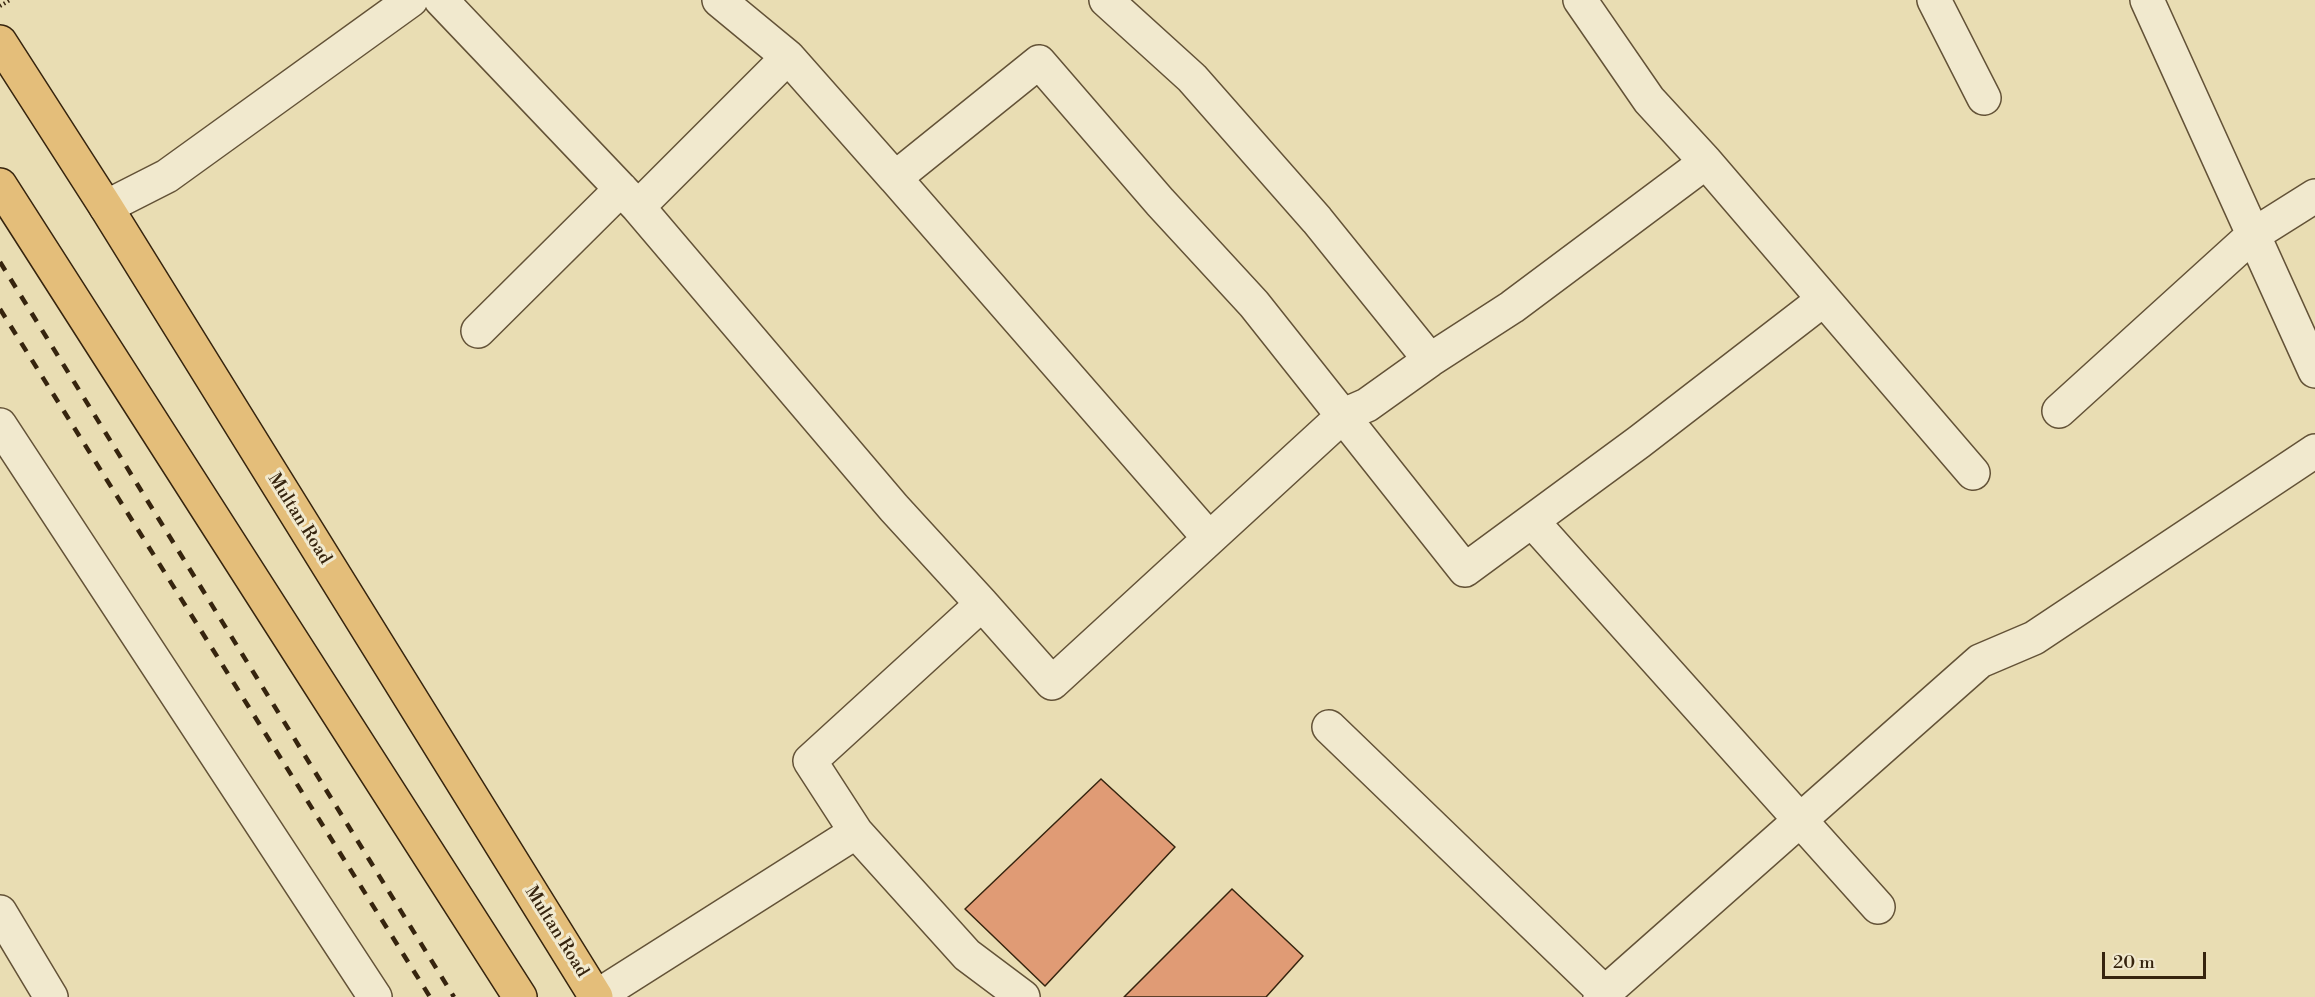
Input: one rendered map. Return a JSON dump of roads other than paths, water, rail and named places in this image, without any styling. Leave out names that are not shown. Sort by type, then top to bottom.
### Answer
[{"type":"main road","name":"Multan Road","points":[[0,42],[106,207],[596,997]]},
{"type":"main road","points":[[0,185],[519,997]]},
{"type":"street","points":[[106,207],[167,176],[411,0]]},
{"type":"street","points":[[441,0],[630,198],[894,508],[1052,683],[1344,415],[1367,405],[1430,360],[1512,307],[1706,162]]},
{"type":"street","points":[[719,0],[788,57],[1209,538]]},
{"type":"street","points":[[1106,0],[1192,78],[1317,220],[1430,360]]},
{"type":"street","points":[[1580,0],[1649,100],[1706,162],[1973,473]]},
{"type":"street","points":[[1934,0],[1984,98]]},
{"type":"street","points":[[2147,0],[2315,371]]},
{"type":"street","points":[[478,331],[788,57]]},
{"type":"street","points":[[895,178],[1039,62],[1160,202],[1254,304],[1465,570],[1823,300]]},
{"type":"street","points":[[2059,411],[2253,235],[2315,196]]},
{"type":"street","points":[[0,424],[375,997]]},
{"type":"street","points":[[1329,727],[1603,995],[1980,661],[2034,638],[2315,451]]},
{"type":"street","points":[[1532,521],[1878,908]]},
{"type":"street","points":[[982,604],[810,761],[856,832],[967,955],[1023,997]]},
{"type":"street","points":[[596,997],[856,832]]},
{"type":"street","points":[[0,912],[51,997]]},
{"type":"railway","points":[[0,262],[454,997]]},
{"type":"railway","points":[[0,309],[430,997]]}]
